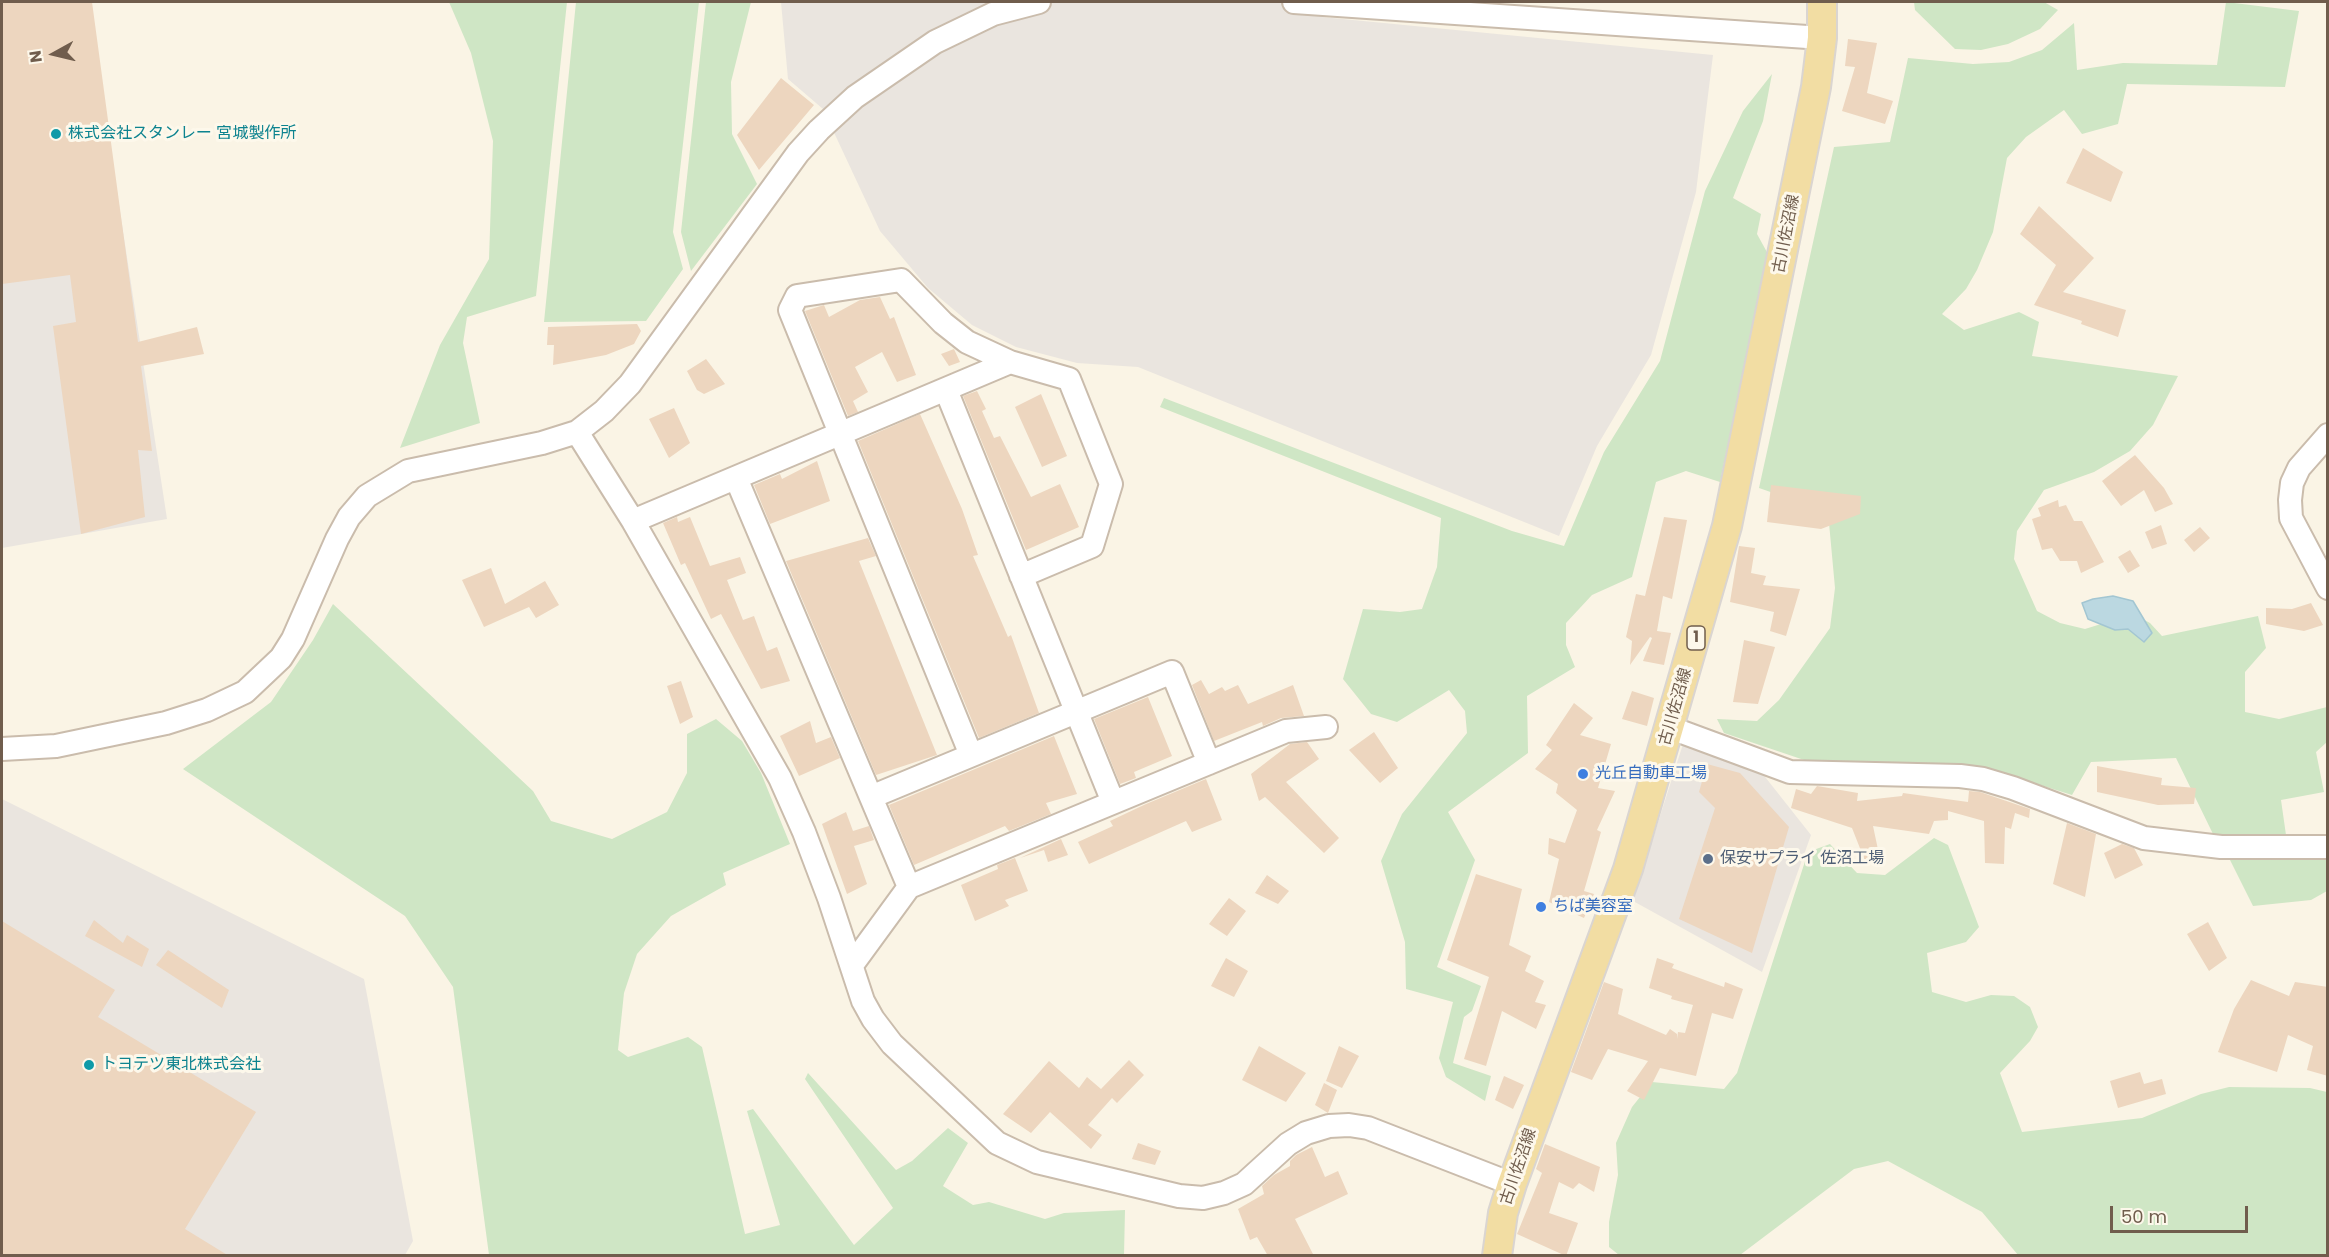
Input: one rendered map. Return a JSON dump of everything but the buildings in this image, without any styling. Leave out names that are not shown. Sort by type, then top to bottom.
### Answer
[{"type":"main road","name":"古川佐沼線","points":[[1497,1256],[1503,1213],[1512,1184],[1628,869],[1671,728],[1741,465],[1816,87],[1822,38],[1821,2]]},
{"type":"street","points":[[2,748],[56,746],[166,723],[207,710],[245,692],[281,658],[293,639],[336,539],[349,517],[367,496],[408,471],[542,443],[577,432],[604,411],[630,384],[798,153],[819,130],[855,97],[935,42],[993,14],[1039,2]]},
{"type":"street","points":[[1294,2],[1822,38]]},
{"type":"street","points":[[971,755],[790,310],[797,296],[901,280],[943,323],[968,342],[1010,362],[1069,379],[1112,484],[1092,546],[1021,576]]},
{"type":"street","points":[[633,521],[1010,362]]},
{"type":"street","points":[[946,390],[1113,802]]},
{"type":"street","points":[[577,432],[633,521],[780,778],[809,843],[863,1001],[892,1044],[988,1136],[1018,1155],[1037,1162],[1179,1196],[1203,1198],[1224,1193],[1244,1184],[1288,1144],[1306,1133],[1329,1126],[1349,1125],[1368,1128],[1512,1184]]},
{"type":"street","points":[[2328,435],[2300,468],[2292,483],[2290,500],[2291,518],[2328,588]]},
{"type":"street","points":[[736,477],[909,887]]},
{"type":"street","points":[[871,797],[1172,672],[1209,763]]},
{"type":"street","points":[[852,965],[909,887],[1286,731],[1326,727]]},
{"type":"street","points":[[1671,728],[1790,772],[1960,776],[1983,780],[2013,788],[2144,838],[2221,847],[2328,847]]},
{"type":"shaded area","points":[[2,2],[88,2],[167,519],[2,548]]},
{"type":"shaded area","points":[[781,2],[1323,2],[1322,17],[1713,55],[1696,192],[1651,355],[1597,446],[1559,536],[1138,367],[1077,363],[1016,347],[972,325],[928,288],[880,231],[823,109],[788,79]]},
{"type":"shaded area","name":"保安サプライ 佐沼工場","points":[[1683,744],[1762,773],[1811,835],[1762,972],[1633,901]]},
{"type":"shaded area","points":[[2,799],[364,979],[413,1241],[405,1255],[2,1255]]},
{"type":"green space","points":[[449,2],[567,2],[536,296],[467,317],[463,343],[480,423],[400,448],[440,345],[489,259],[493,141],[471,53]]},
{"type":"green space","points":[[576,2],[699,2],[673,232],[683,269],[646,321],[544,322]]},
{"type":"green space","points":[[706,2],[751,2],[731,82],[732,134],[757,184],[691,271],[681,232]]},
{"type":"green space","points":[[1914,2],[2044,2],[2058,10],[2040,29],[2008,44],[1981,50],[1955,49],[1915,10]]},
{"type":"green space","points":[[2226,2],[2299,11],[2285,87],[2127,84],[2118,124],[2082,134],[2064,110],[2026,137],[2007,158],[1993,232],[1977,270],[1966,289],[1942,314],[1964,330],[2019,312],[2039,322],[2032,356],[2178,376],[2153,425],[2130,451],[2094,472],[2044,490],[2017,531],[2014,559],[2037,611],[2060,623],[2085,629],[2133,614],[2150,623],[2162,636],[2258,616],[2266,648],[2245,672],[2245,712],[2279,719],[2327,707],[2327,742],[2316,752],[2324,792],[2281,800],[2286,835],[2213,834],[2176,758],[2091,762],[2072,795],[1986,768],[1813,763],[1724,733],[1717,719],[1757,721],[1779,700],[1830,628],[1835,588],[1828,512],[1759,488],[1834,147],[1890,142],[1908,58],[1973,64],[2009,62],[2042,50],[2074,23],[2077,70],[2123,63],[2217,65]]},
{"type":"green space","points":[[1772,74],[1763,121],[1733,198],[1761,214],[1757,234],[1768,254],[1720,482],[1686,471],[1656,482],[1632,577],[1592,595],[1566,623],[1566,645],[1575,667],[1527,696],[1528,753],[1448,812],[1475,860],[1437,967],[1481,986],[1472,1011],[1464,1017],[1453,1063],[1491,1076],[1485,1101],[1446,1077],[1439,1058],[1453,1002],[1406,989],[1405,942],[1381,861],[1402,814],[1467,733],[1465,711],[1449,690],[1397,722],[1371,714],[1343,679],[1363,609],[1400,612],[1422,609],[1437,567],[1441,518],[1160,407],[1164,398],[1512,531],[1564,546],[1604,452],[1660,361],[1705,191],[1743,111]]},
{"type":"green space","points":[[333,604],[533,791],[551,821],[612,839],[667,812],[687,773],[687,734],[716,719],[742,741],[761,773],[790,844],[723,873],[726,885],[671,916],[637,954],[624,993],[618,1050],[628,1057],[688,1037],[702,1047],[745,1234],[780,1225],[747,1111],[753,1109],[854,1245],[893,1208],[805,1079],[808,1073],[896,1170],[912,1161],[948,1128],[968,1143],[943,1186],[973,1205],[989,1202],[1045,1219],[1064,1213],[1125,1210],[1124,1255],[489,1255],[453,987],[405,916],[183,769],[271,702],[313,640]]},
{"type":"green space","points":[[1934,838],[1948,845],[1979,927],[1966,942],[1927,953],[1932,992],[1966,1002],[1991,995],[2014,996],[2030,1007],[2038,1027],[2030,1041],[2000,1073],[2022,1132],[2142,1118],[2201,1094],[2229,1087],[2310,1088],[2327,1092],[2327,1255],[2018,1255],[1982,1212],[1888,1161],[1854,1169],[1740,1255],[1619,1255],[1609,1247],[1609,1222],[1618,1175],[1616,1143],[1632,1107],[1652,1082],[1724,1089],[1737,1073],[1808,852],[1830,844],[1857,873],[1885,875]]},
{"type":"green space","points":[[2327,858],[2327,891],[2311,900],[2253,906],[2230,860]]},
{"type":"water","points":[[2113,596],[2133,601],[2152,633],[2144,642],[2128,629],[2115,630],[2088,619],[2082,603]]},
{"type":"place","name":"株式会社スタンレー 宮城製作所","points":[[56,134]]},
{"type":"place","name":"光丘自動車工場","points":[[1583,774]]},
{"type":"place","name":"保安サプライ 佐沼工場","points":[[1708,859]]},
{"type":"place","name":"ちば美容室","points":[[1541,907]]},
{"type":"place","name":"トヨテツ東北株式会社","points":[[89,1065]]}]
